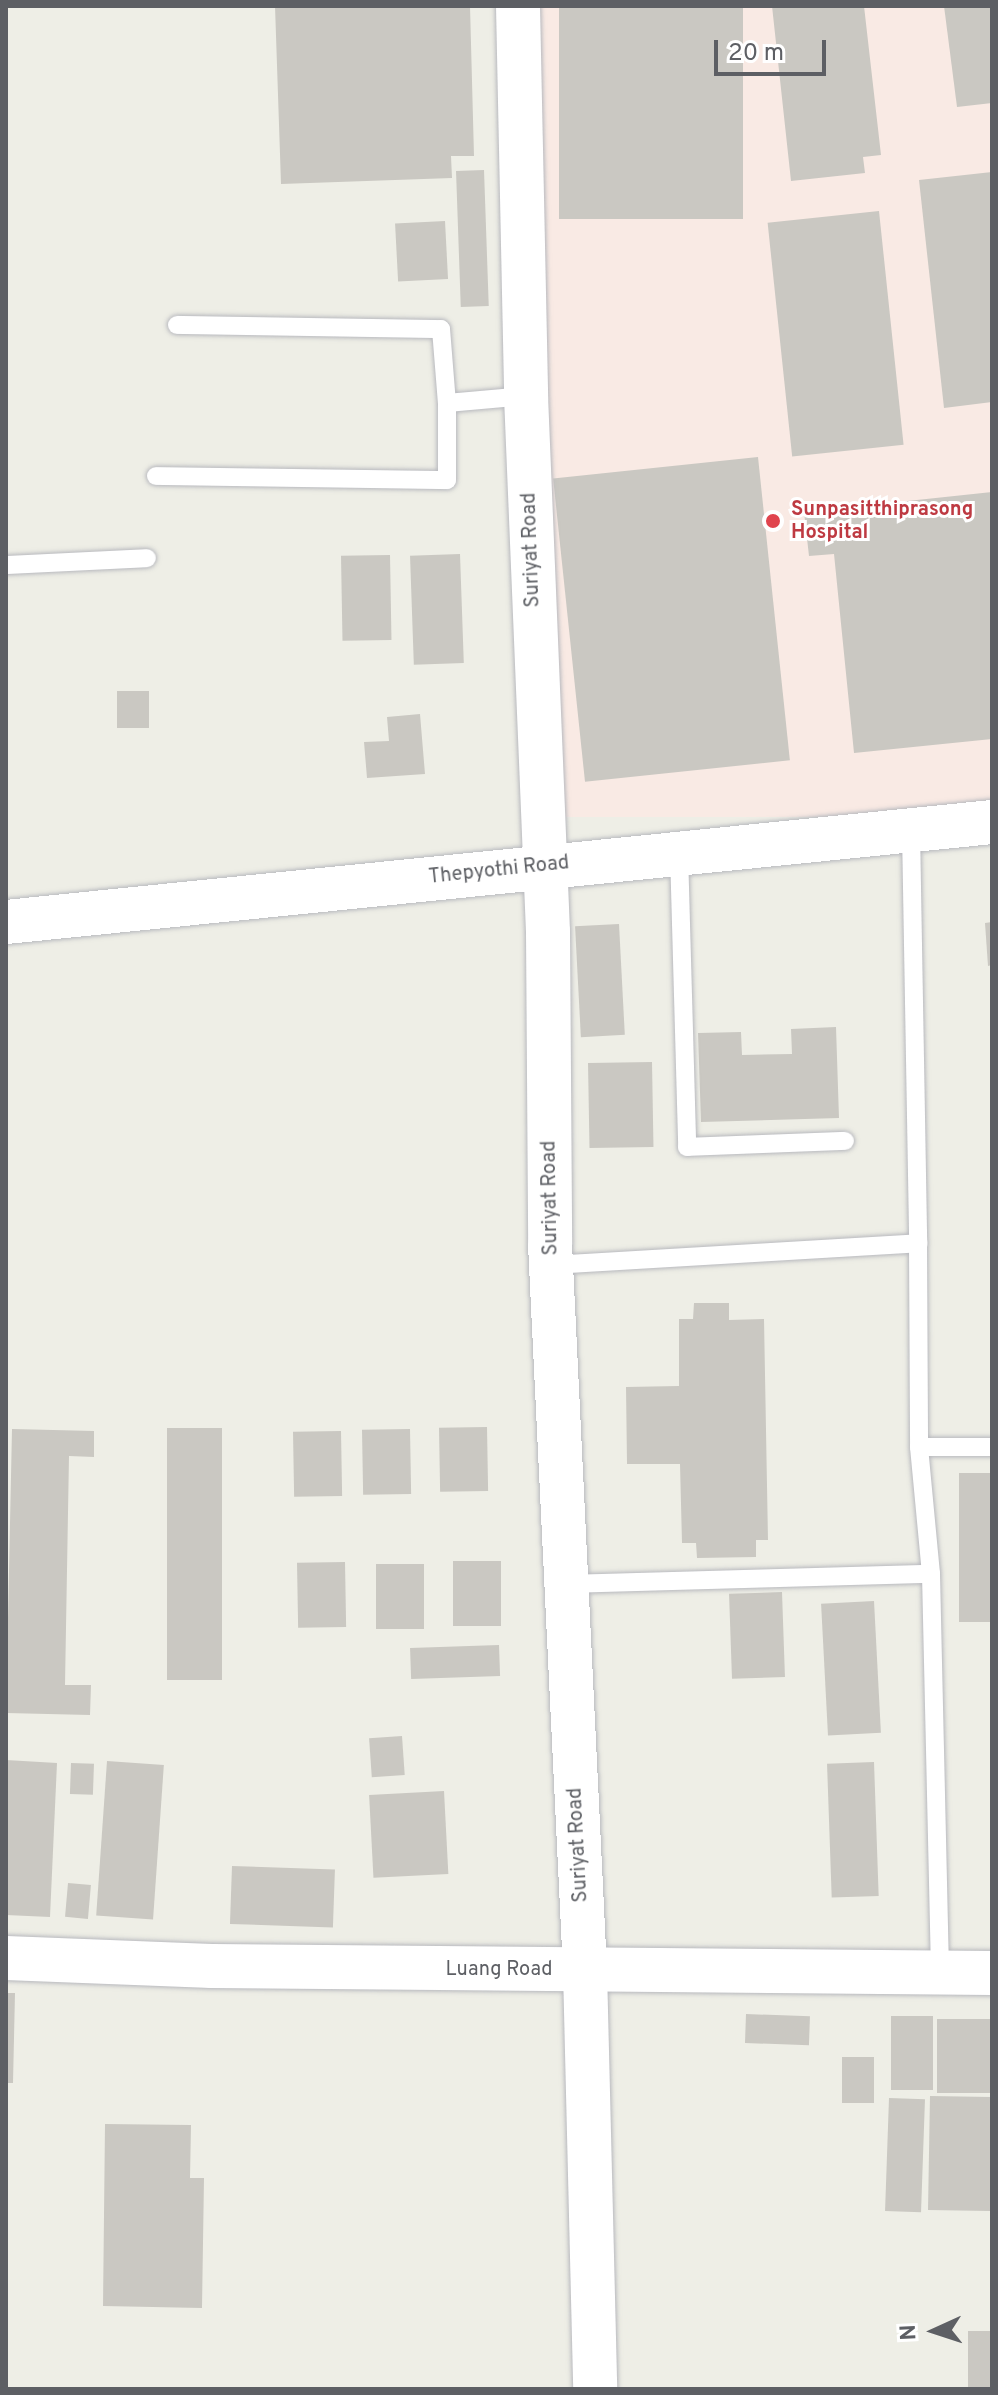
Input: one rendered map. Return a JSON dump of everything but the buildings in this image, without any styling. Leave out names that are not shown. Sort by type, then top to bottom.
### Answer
[{"type":"street","name":"Suriyat Road","points":[[518,6],[526,396],[544,866],[552,1265],[585,1970],[595,2389]]},
{"type":"street","name":"Thepyothi Road","points":[[6,922],[992,822]]},
{"type":"street","name":"Luang Road","points":[[6,1958],[228,1967],[992,1973]]},
{"type":"lane","points":[[156,476],[447,480],[447,403],[441,329],[177,325]]},
{"type":"lane","points":[[447,403],[526,396]]},
{"type":"lane","points":[[6,565],[147,558]]},
{"type":"lane","points":[[911,830],[919,1447],[931,1574],[940,1973]]},
{"type":"lane","points":[[679,852],[687,1147],[845,1141]]},
{"type":"lane","points":[[552,1265],[918,1243]]},
{"type":"lane","points":[[919,1447],[992,1447]]},
{"type":"lane","points":[[566,1584],[931,1574]]},
{"type":"shaded area","name":"Sunpasitthiprasong Hospital","points":[[537,6],[992,6],[992,817],[537,817]]},
{"type":"place","name":"Sunpasitthiprasong Hospital","points":[[773,521]]}]
